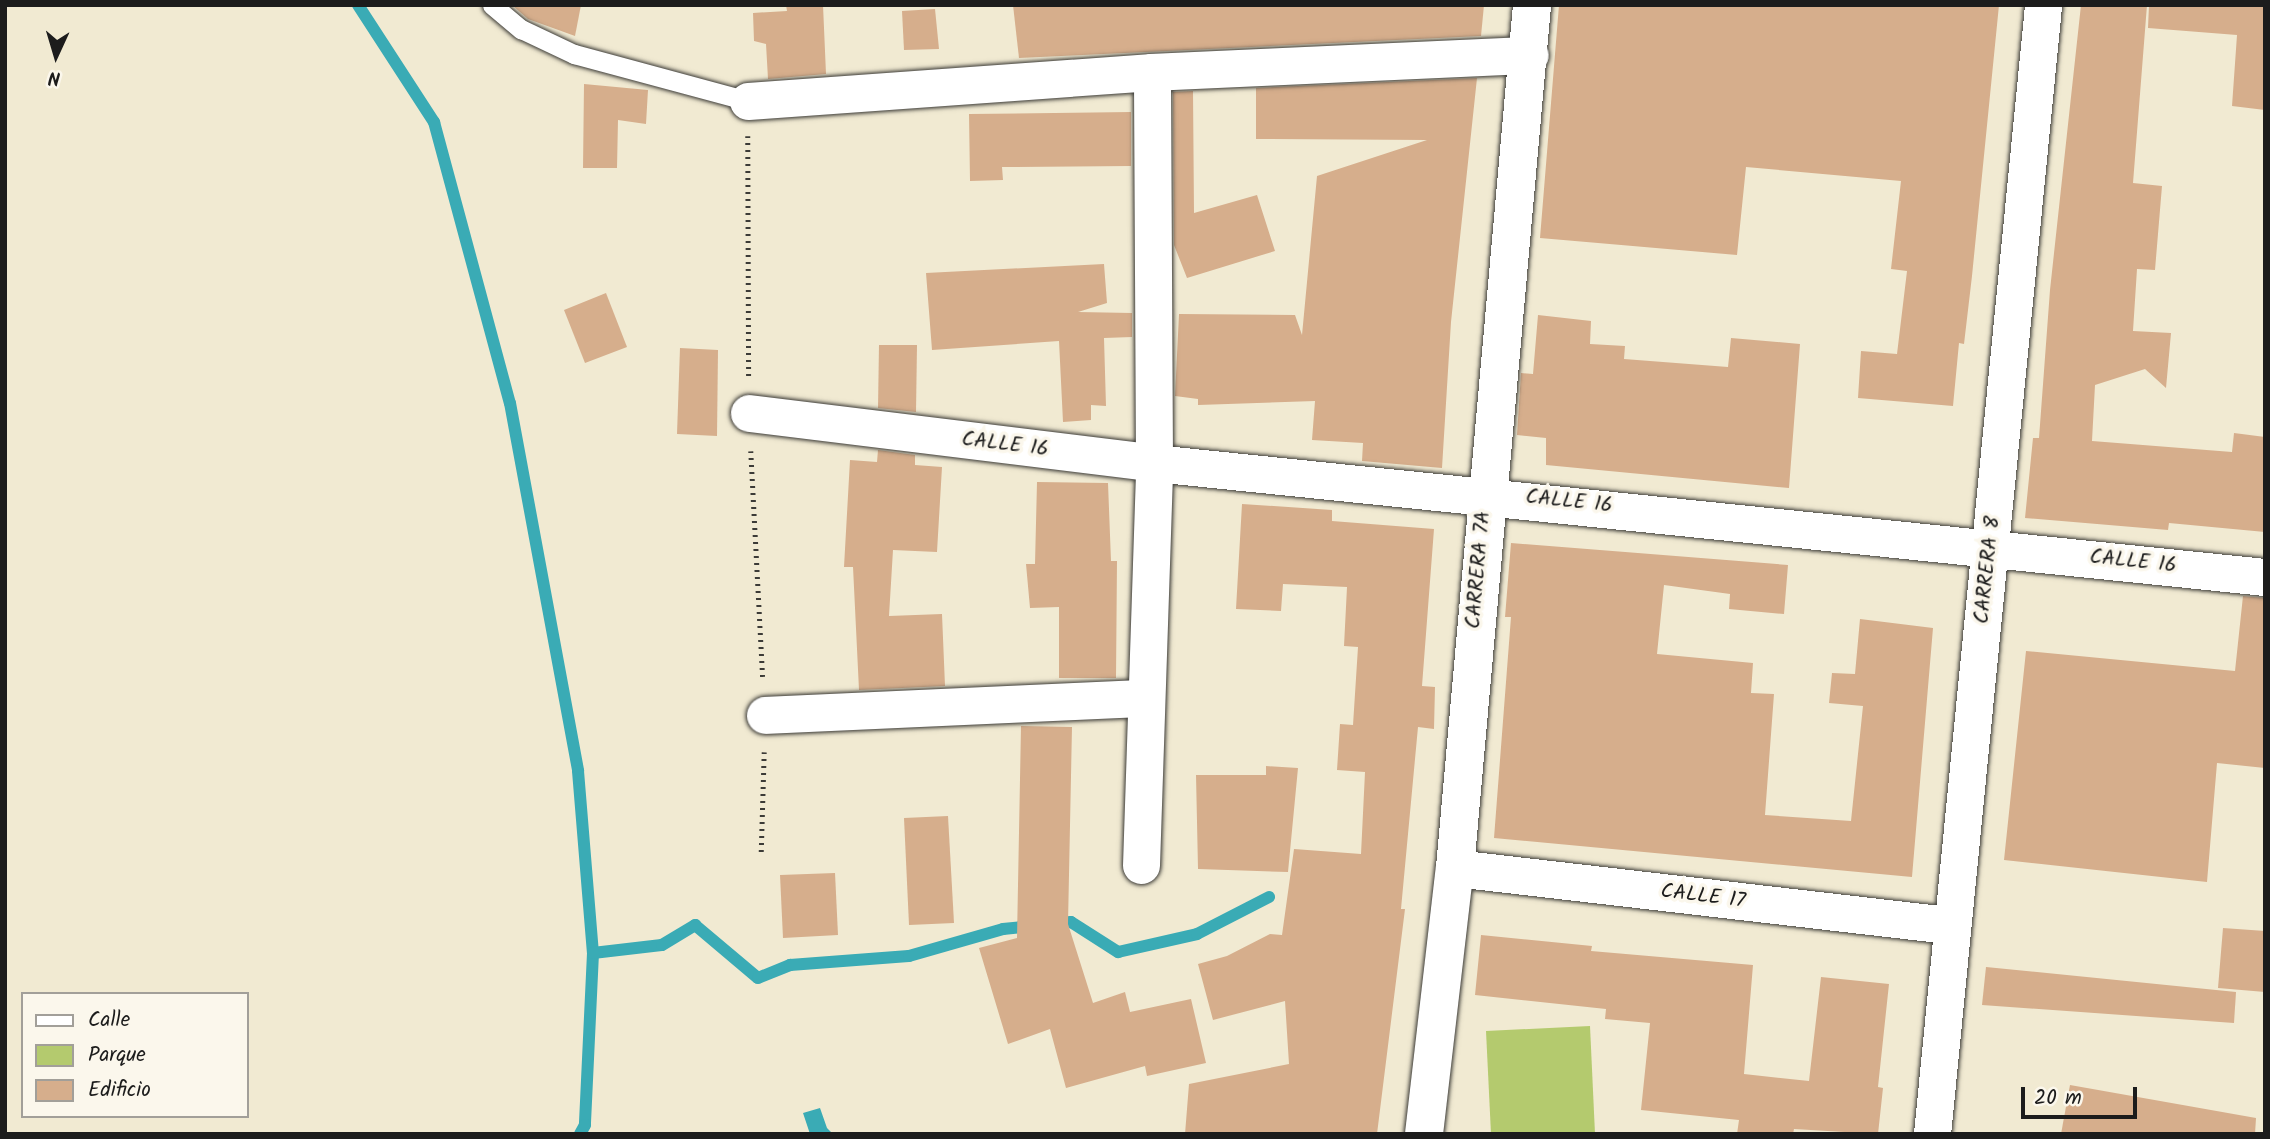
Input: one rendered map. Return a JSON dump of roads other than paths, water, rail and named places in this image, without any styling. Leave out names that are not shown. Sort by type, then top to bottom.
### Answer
[{"type":"street","name":"CARRERA 7A","points":[[1424,1134],[1455,868],[1485,494],[1530,55],[1532,5]]},
{"type":"street","name":"CARRERA 8","points":[[1932,1134],[2043,5]]},
{"type":"street","points":[[748,101],[1152,72],[1530,55]]},
{"type":"street","points":[[1141,865],[1154,463],[1152,72]]},
{"type":"street","name":"CALLE 16","points":[[749,413],[1154,463],[1485,494],[2265,577]]},
{"type":"street","points":[[765,715],[1145,698]]},
{"type":"street","name":"CALLE 17","points":[[1455,868],[1951,925]]},
{"type":"lane","points":[[492,5],[521,29],[574,54],[748,101]]},
{"type":"water","points":[[820,1108],[827,1128],[833,1134],[810,1134],[803,1113]]},
{"type":"waterway","points":[[358,5],[434,122],[510,403],[578,771],[593,953],[585,1125],[580,1134]]},
{"type":"waterway","points":[[1051,924],[1071,922],[1118,952],[1197,934],[1269,897]]},
{"type":"waterway","points":[[593,953],[662,945],[695,925],[758,978],[790,965],[909,956],[1003,929],[1033,926]]}]
